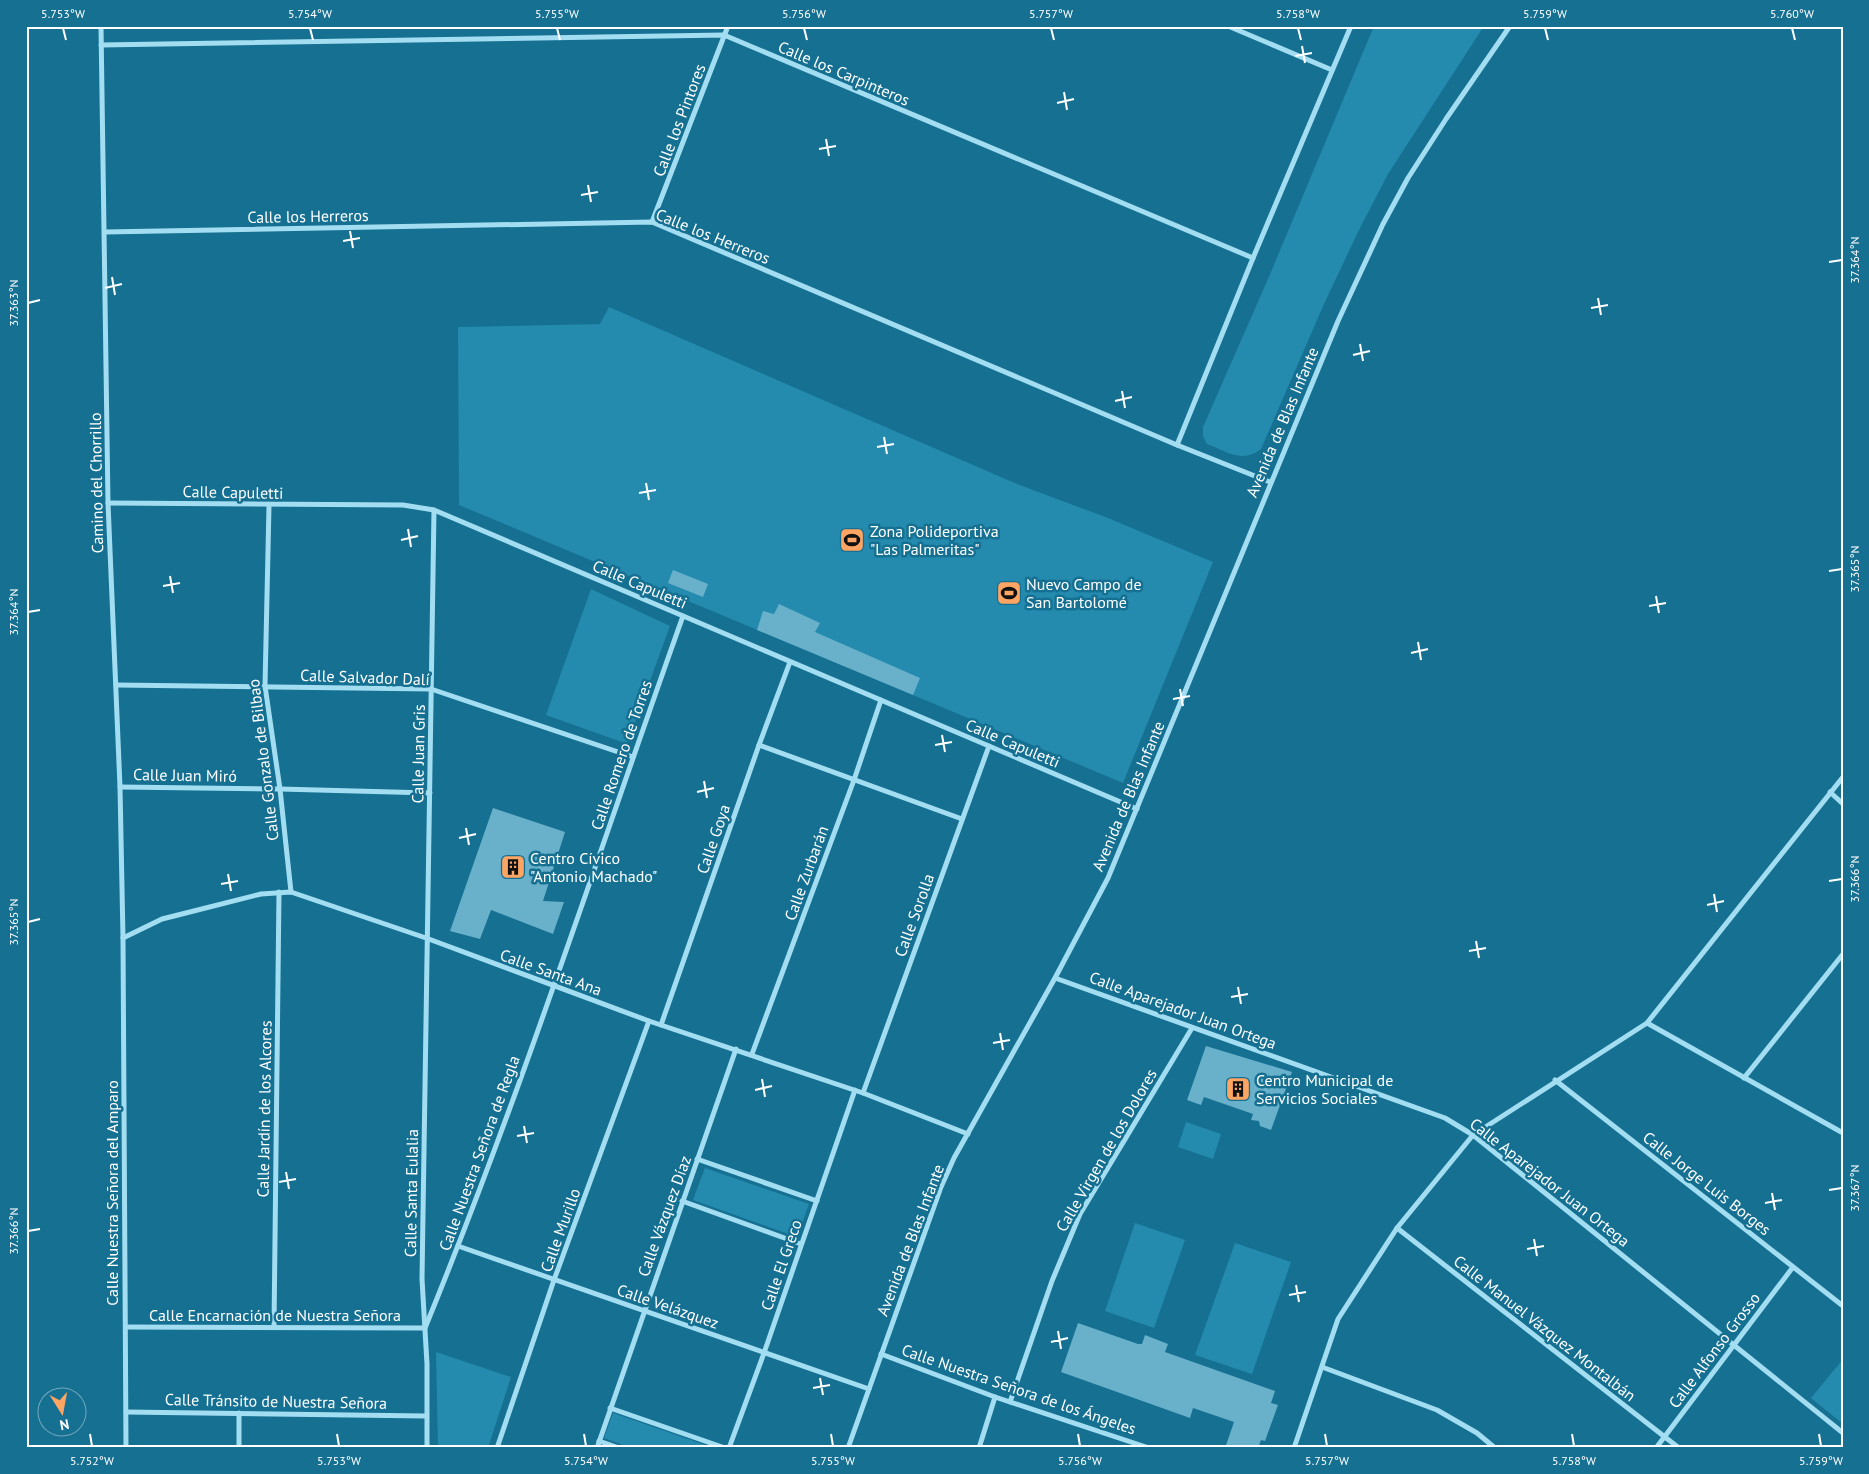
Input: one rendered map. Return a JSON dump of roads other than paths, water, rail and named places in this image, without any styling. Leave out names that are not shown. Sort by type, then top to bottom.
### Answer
[{"type":"street","name":"Camino del Chorrillo","points":[[101,26],[108,504],[120,787],[123,938]]},
{"type":"street","name":"Calle los Pintores","points":[[652,222],[728,26]]},
{"type":"street","points":[[1228,26],[1332,70]]},
{"type":"street","points":[[1177,445],[1253,258],[1351,26]]},
{"type":"street","name":"Avenida de Blas Infante","points":[[848,1448],[930,1215],[954,1158],[1091,912],[1137,809],[1270,482],[1338,321],[1383,224],[1408,178],[1510,26]]},
{"type":"street","name":"Calle los Carpinteros","points":[[101,45],[724,36],[1253,258]]},
{"type":"street","name":"Calle los Herreros","points":[[105,232],[652,222],[1177,445],[1270,482]]},
{"type":"street","name":"Calle Capuletti","points":[[108,504],[403,505],[434,510],[1137,809]]},
{"type":"street","name":"Calle Gonzalo de Bilbao","points":[[269,506],[265,686],[280,789],[291,892]]},
{"type":"street","name":"Calle Juan Gris","points":[[426,938],[434,510]]},
{"type":"street","name":"Calle Romero de Torres","points":[[555,987],[683,616]]},
{"type":"street","name":"Calle Goya","points":[[661,1025],[790,662]]},
{"type":"street","name":"Calle Salvador Dalí","points":[[116,685],[431,689],[633,757]]},
{"type":"street","name":"Calle Zurbarán","points":[[752,1054],[854,780],[881,700]]},
{"type":"street","points":[[759,745],[962,819]]},
{"type":"street","name":"Calle Sorolla","points":[[863,1093],[989,746]]},
{"type":"street","points":[[1294,1448],[1338,1319],[1397,1228],[1473,1135],[1555,1080],[1646,1023],[1843,776]]},
{"type":"street","name":"Calle Juan Miró","points":[[120,787],[430,793]]},
{"type":"street","points":[[1830,792],[1843,804]]},
{"type":"street","name":"Calle Jardín de los Alcores","points":[[274,1326],[279,892]]},
{"type":"street","name":"Calle Santa Ana","points":[[123,938],[174,916],[261,894],[291,892],[426,938],[648,1021],[752,1054],[855,1090],[968,1134]]},
{"type":"street","name":"Calle Nuestra Señora del Amparo","points":[[123,938],[126,1448]]},
{"type":"street","name":"Calle Santa Eulalia","points":[[426,938],[422,1279],[425,1328],[427,1448]]},
{"type":"street","points":[[1744,1078],[1843,954]]},
{"type":"street","name":"Calle Aparejador Juan Ortega","points":[[1055,978],[1437,1114],[1473,1135],[1843,1433]]},
{"type":"street","name":"Calle Nuestra Señora de Regla","points":[[425,1328],[458,1246],[555,987]]},
{"type":"street","name":"Calle Murillo","points":[[496,1448],[554,1280],[648,1021]]},
{"type":"street","points":[[1646,1023],[1843,1133]]},
{"type":"street","name":"Calle Virgen de los Dolores","points":[[1010,1402],[1052,1280],[1080,1214],[1192,1028]]},
{"type":"street","name":"Calle Vázquez Díaz","points":[[596,1448],[736,1049]]},
{"type":"street","name":"Calle Jorge Luis Borges","points":[[1555,1080],[1843,1306]]},
{"type":"street","name":"Calle El Greco","points":[[729,1448],[855,1090]]},
{"type":"street","points":[[697,1159],[817,1201]]},
{"type":"street","points":[[682,1201],[801,1244]]},
{"type":"street","name":"Calle Manuel Vázquez Montalbán","points":[[1397,1228],[1679,1448]]},
{"type":"street","name":"Calle Velázquez","points":[[458,1246],[869,1389]]},
{"type":"street","name":"Calle Alfonso Grosso","points":[[1656,1448],[1792,1267]]},
{"type":"street","name":"Calle Encarnación de Nuestra Señora","points":[[126,1327],[425,1328]]},
{"type":"street","name":"Calle Nuestra Señora de los Ángeles","points":[[881,1354],[994,1397],[1149,1448]]},
{"type":"street","points":[[1322,1367],[1437,1410],[1476,1433],[1495,1448]]},
{"type":"street","points":[[979,1448],[994,1397]]},
{"type":"street","points":[[610,1408],[725,1448]]},
{"type":"street","name":"Calle Tránsito de Nuestra Señora","points":[[126,1412],[426,1416]]},
{"type":"street","points":[[239,1413],[239,1448]]},
{"type":"street","points":[[599,1441],[619,1448]]},
{"type":"place","name":"Zona Polideportiva \"Las Palmeritas\"","points":[[852,540]]},
{"type":"place","name":"Nuevo Campo de San Bartolomé","points":[[1009,593]]},
{"type":"place","name":"Centro Cívico \"Antonio Machado\"","points":[[513,867]]},
{"type":"place","name":"Centro Municipal de Servicios Sociales","points":[[1238,1089]]}]
